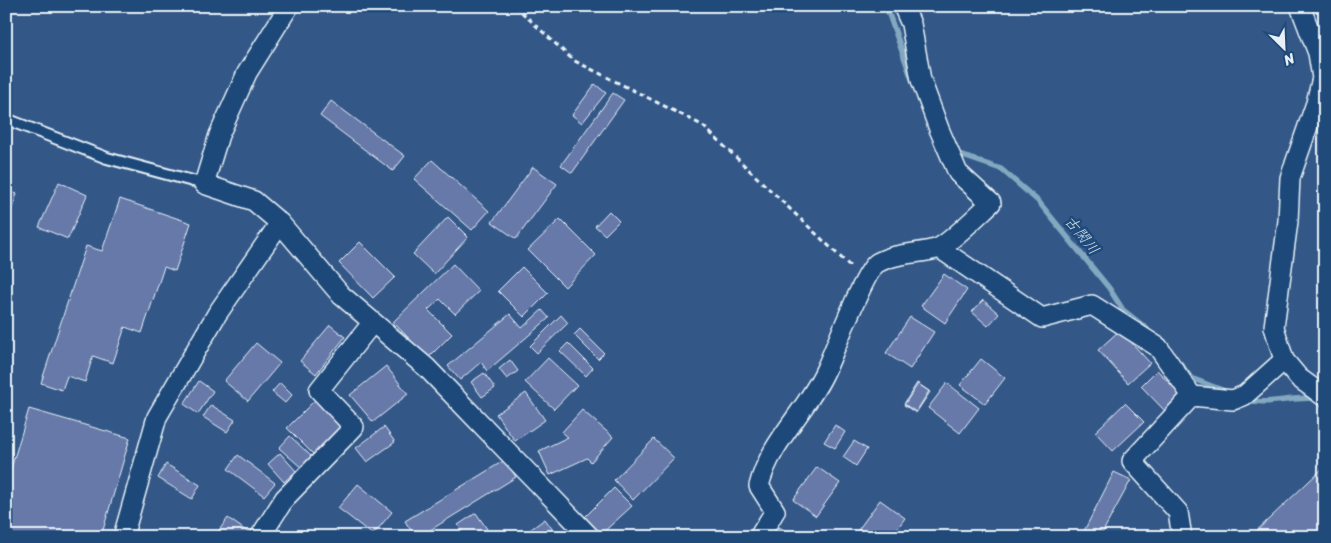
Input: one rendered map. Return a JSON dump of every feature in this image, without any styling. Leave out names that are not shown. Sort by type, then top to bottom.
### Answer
[{"type":"street","points":[[289,6],[247,72],[219,135],[204,184],[254,201],[280,224],[340,295],[427,368],[590,537]]},
{"type":"street","points":[[759,537],[775,511],[759,486],[763,469],[799,411],[820,382],[866,280],[876,264],[891,258],[938,248],[992,203],[958,173],[938,129],[921,80],[911,24],[903,6]]},
{"type":"street","points":[[1300,6],[1318,53],[1322,78],[1316,103],[1290,178],[1288,221],[1274,327],[1284,360],[1298,378],[1325,397]]},
{"type":"street","points":[[123,537],[157,417],[217,314],[280,224]]},
{"type":"street","points":[[938,248],[1042,318],[1092,305],[1158,347],[1192,396],[1233,400],[1245,395],[1284,360]]},
{"type":"street","points":[[260,537],[285,498],[354,426],[319,390],[373,322]]},
{"type":"street","points":[[1182,537],[1178,512],[1132,460],[1192,396]]},
{"type":"lane","points":[[6,119],[107,158],[204,184]]},
{"type":"path","points":[[515,6],[573,60],[702,125],[866,280]]},
{"type":"building","points":[[595,84],[606,93],[582,123],[572,115]]},
{"type":"building","points":[[613,93],[624,100],[572,173],[561,165]]},
{"type":"building","points":[[331,101],[405,156],[393,171],[320,116]]},
{"type":"building","points":[[432,160],[489,211],[472,230],[414,179]]},
{"type":"building","points":[[533,167],[557,184],[516,239],[492,222]]},
{"type":"building","points":[[59,182],[87,195],[68,239],[39,227]]},
{"type":"building","points":[[6,190],[17,194],[8,220],[6,220]]},
{"type":"building","points":[[120,199],[191,223],[175,271],[164,267],[142,333],[125,327],[113,363],[93,356],[85,382],[67,376],[62,390],[41,383],[86,246],[102,251]]},
{"type":"building","points":[[609,211],[619,221],[605,235],[595,226]]},
{"type":"building","points":[[448,217],[468,237],[434,274],[413,254]]},
{"type":"building","points":[[560,219],[596,255],[565,287],[528,250]]},
{"type":"building","points":[[360,242],[395,277],[373,298],[339,263]]},
{"type":"building","points":[[453,264],[479,291],[455,314],[440,299],[428,310],[452,334],[428,358],[393,322]]},
{"type":"building","points":[[522,267],[548,293],[524,317],[498,291]]},
{"type":"building","points":[[944,274],[967,290],[945,323],[921,306]]},
{"type":"building","points":[[983,300],[999,314],[988,326],[972,312]]},
{"type":"building","points":[[542,310],[549,318],[487,371],[481,362],[460,380],[448,366],[510,314],[522,328]]},
{"type":"building","points":[[561,315],[568,323],[537,353],[530,346]]},
{"type":"building","points":[[910,317],[934,332],[910,369],[886,353]]},
{"type":"building","points":[[330,325],[345,337],[316,374],[300,361]]},
{"type":"building","points":[[580,329],[604,353],[598,359],[574,335]]},
{"type":"building","points":[[1120,330],[1150,363],[1128,383],[1098,350]]},
{"type":"building","points":[[256,343],[280,363],[248,401],[224,381]]},
{"type":"building","points":[[568,343],[593,368],[586,376],[560,351]]},
{"type":"building","points":[[548,358],[577,385],[554,409],[525,382]]},
{"type":"building","points":[[981,359],[1005,378],[985,404],[960,385]]},
{"type":"building","points":[[510,360],[518,371],[507,379],[499,369]]},
{"type":"building","points":[[386,366],[408,394],[373,422],[350,395]]},
{"type":"building","points":[[1157,370],[1182,396],[1165,411],[1141,386]]},
{"type":"building","points":[[484,373],[495,388],[482,397],[471,382]]},
{"type":"building","points":[[199,381],[213,391],[198,414],[184,404]]},
{"type":"building","points":[[280,383],[292,395],[285,403],[272,392]]},
{"type":"building","points":[[917,383],[929,391],[916,412],[904,404]]},
{"type":"building","points":[[947,383],[979,408],[960,433],[928,408]]},
{"type":"building","points":[[918,384],[930,392],[916,413],[904,405]]},
{"type":"building","points":[[526,393],[545,420],[515,441],[496,414]]},
{"type":"building","points":[[319,396],[346,423],[314,455],[287,428]]},
{"type":"building","points":[[1125,403],[1144,422],[1113,451],[1095,432]]},
{"type":"building","points":[[211,405],[235,420],[227,432],[203,417]]},
{"type":"building","points":[[29,409],[130,438],[101,537],[6,537],[6,485]]},
{"type":"building","points":[[582,410],[613,437],[591,462],[587,458],[550,475],[539,451],[568,437],[562,432]]},
{"type":"building","points":[[835,425],[845,432],[835,448],[824,442]]},
{"type":"building","points":[[384,427],[395,442],[367,462],[356,448]]},
{"type":"building","points":[[290,436],[313,458],[303,469],[279,448]]},
{"type":"building","points":[[654,439],[674,458],[633,500],[614,480]]},
{"type":"building","points":[[854,441],[867,449],[856,466],[843,457]]},
{"type":"building","points":[[280,453],[296,471],[284,482],[268,464]]},
{"type":"building","points":[[238,455],[275,483],[264,496],[228,469]]},
{"type":"building","points":[[505,460],[516,477],[419,537],[415,537],[405,521]]},
{"type":"building","points":[[166,464],[200,485],[192,499],[158,478]]},
{"type":"building","points":[[1325,466],[1325,537],[1250,537]]},
{"type":"building","points":[[817,467],[840,483],[816,516],[793,500]]},
{"type":"building","points":[[1114,472],[1131,480],[1100,537],[1091,537],[1083,533]]},
{"type":"building","points":[[358,484],[392,512],[373,535],[338,508]]},
{"type":"building","points":[[614,488],[632,506],[598,537],[582,520]]},
{"type":"building","points":[[880,500],[905,518],[891,537],[853,537]]},
{"type":"building","points":[[476,513],[487,529],[475,537],[466,537],[458,525]]},
{"type":"building","points":[[228,518],[249,533],[247,537],[214,537]]},
{"type":"building","points":[[545,519],[558,537],[520,537]]},
{"type":"building","points":[[779,527],[797,537],[773,537]]},
{"type":"waterway","name":"古閑川","points":[[886,6],[913,82]]},
{"type":"waterway","name":"古閑川","points":[[955,150],[960,155],[1001,169],[1038,201],[1109,288],[1123,310],[1147,329]]},
{"type":"waterway","name":"古閑川","points":[[1181,364],[1191,378],[1227,392]]},
{"type":"waterway","name":"古閑川","points":[[1245,399],[1262,402],[1300,398],[1318,399]]}]
